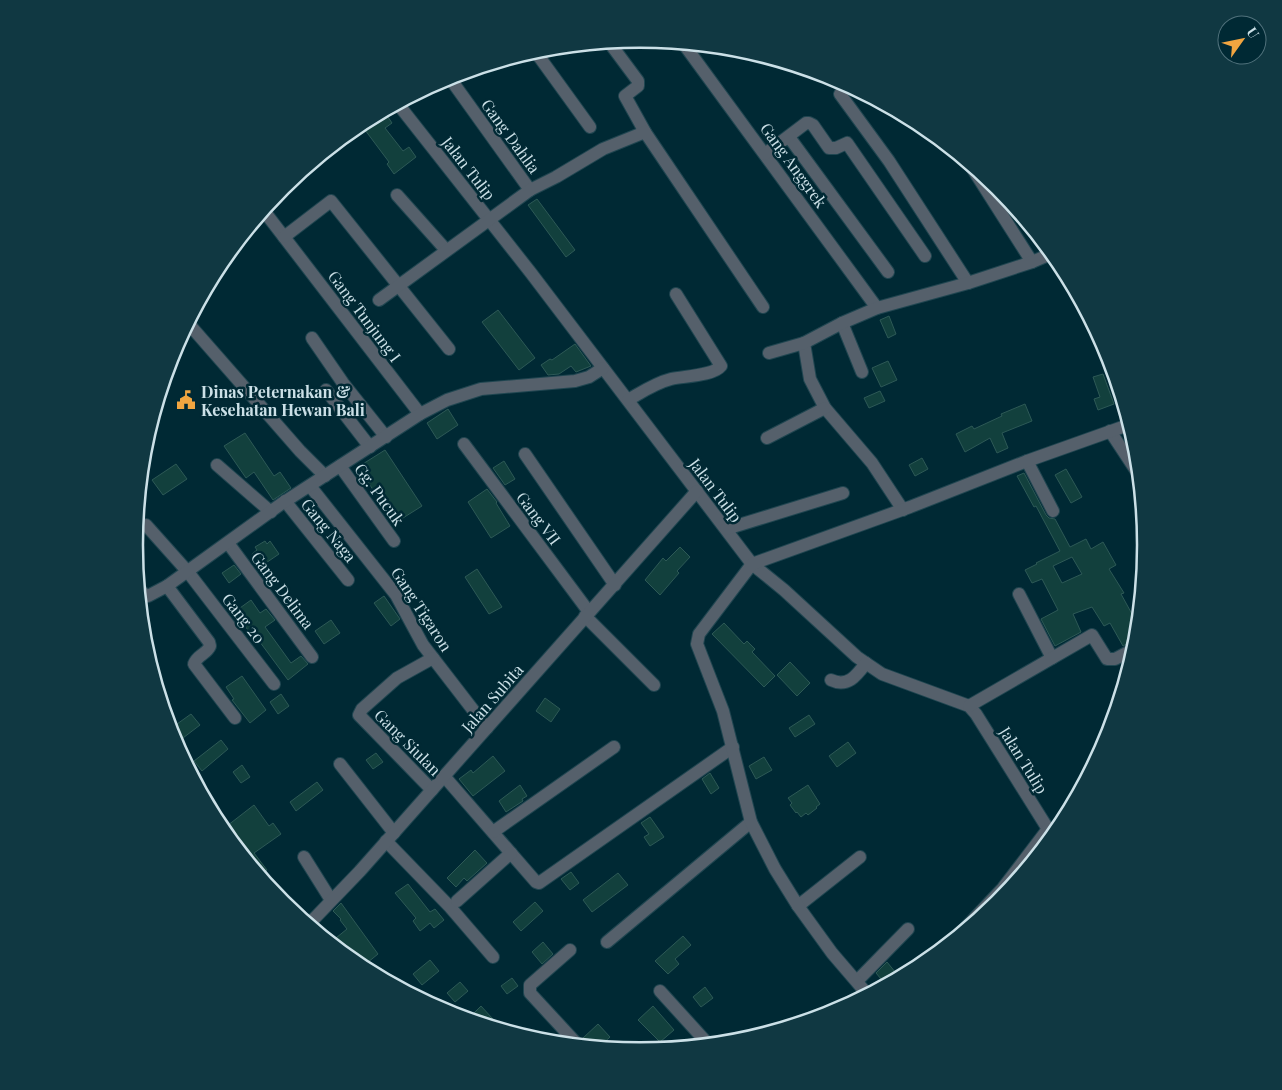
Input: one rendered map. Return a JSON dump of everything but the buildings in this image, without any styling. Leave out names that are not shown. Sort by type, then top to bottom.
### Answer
[{"type":"street","points":[[614,49],[638,81],[638,86],[625,96],[644,132],[763,307]]},
{"type":"street","name":"Gang Anggrek","points":[[688,50],[877,308]]},
{"type":"street","points":[[540,58],[590,128]]},
{"type":"street","name":"Gang Dahlia","points":[[454,84],[530,190]]},
{"type":"street","points":[[840,94],[889,161],[968,283]]},
{"type":"street","name":"Jalan Tulip","points":[[402,109],[628,400],[752,564],[866,663],[882,674],[969,706],[976,714],[1049,829]]},
{"type":"street","points":[[765,154],[806,123],[813,125],[829,148],[836,148],[844,143],[850,145],[925,256]]},
{"type":"street","points":[[379,300],[530,190],[556,178],[603,149],[644,132]]},
{"type":"street","points":[[789,137],[888,272]]},
{"type":"street","points":[[981,182],[1032,262]]},
{"type":"street","points":[[397,195],[446,250]]},
{"type":"street","points":[[284,237],[331,200],[449,348]]},
{"type":"street","name":"Gang Tunjung I","points":[[268,216],[420,414]]},
{"type":"street","points":[[769,353],[804,343],[842,323],[877,308],[968,283],[1032,262],[1046,256]]},
{"type":"street","points":[[628,400],[652,385],[671,379],[708,373],[721,366],[676,294]]},
{"type":"street","points":[[842,323],[862,372]]},
{"type":"street","points":[[193,329],[300,451],[325,476]]},
{"type":"street","points":[[312,338],[343,383],[386,437]]},
{"type":"street","points":[[804,343],[810,379],[814,390],[825,408],[872,463],[903,510]]},
{"type":"street","points":[[147,595],[148,596],[167,586],[285,502],[420,414],[447,400],[467,392],[495,387],[575,381],[603,368]]},
{"type":"street","points":[[326,390],[370,447]]},
{"type":"street","points":[[767,438],[825,408]]},
{"type":"street","points":[[864,990],[832,953],[798,906],[775,869],[751,822],[723,711],[697,644],[697,639],[752,564],[903,510],[1124,426]]},
{"type":"street","points":[[1110,431],[1131,463]]},
{"type":"street","name":"Gang VII","points":[[464,444],[587,614],[654,685]]},
{"type":"street","points":[[525,454],[615,585]]},
{"type":"street","points":[[1027,462],[1053,511]]},
{"type":"street","points":[[216,465],[270,512]]},
{"type":"street","name":"Gg. Pucuk","points":[[340,466],[394,540]]},
{"type":"street","name":"Gang Tigaron","points":[[310,486],[396,595],[419,638],[487,728]]},
{"type":"street","name":"Jalan Subita","points":[[313,919],[390,837],[697,492]]},
{"type":"street","points":[[726,529],[843,493]]},
{"type":"street","name":"Gang Naga","points":[[285,502],[348,580]]},
{"type":"street","name":"Gang 20","points":[[146,525],[188,572],[274,684]]},
{"type":"street","name":"Gang Delima","points":[[228,543],[312,657]]},
{"type":"street","points":[[167,586],[209,642],[209,650],[196,660],[194,664],[235,718]]},
{"type":"street","points":[[1019,594],[1052,658]]},
{"type":"street","points":[[969,706],[1092,635],[1107,659],[1115,659],[1127,653]]},
{"type":"street","name":"Gang Siulan","points":[[432,790],[360,717],[360,710],[397,678],[433,658]]},
{"type":"street","points":[[831,680],[836,683],[851,681],[866,663]]},
{"type":"street","points":[[493,832],[614,747]]},
{"type":"street","points":[[444,776],[536,882],[540,882],[733,747]]},
{"type":"street","points":[[340,764],[390,837],[493,957]]},
{"type":"street","points":[[607,942],[751,822]]},
{"type":"street","points":[[457,901],[511,853]]},
{"type":"street","points":[[304,857],[331,900]]},
{"type":"street","points":[[798,906],[860,857]]},
{"type":"street","points":[[857,981],[908,929]]},
{"type":"street","points":[[570,950],[530,986],[530,993],[571,1037]]},
{"type":"street","points":[[660,991],[703,1038]]},
{"type":"place","name":"Dinas Peternakan & Kesehatan Hewan Bali","points":[[186,400]]}]
